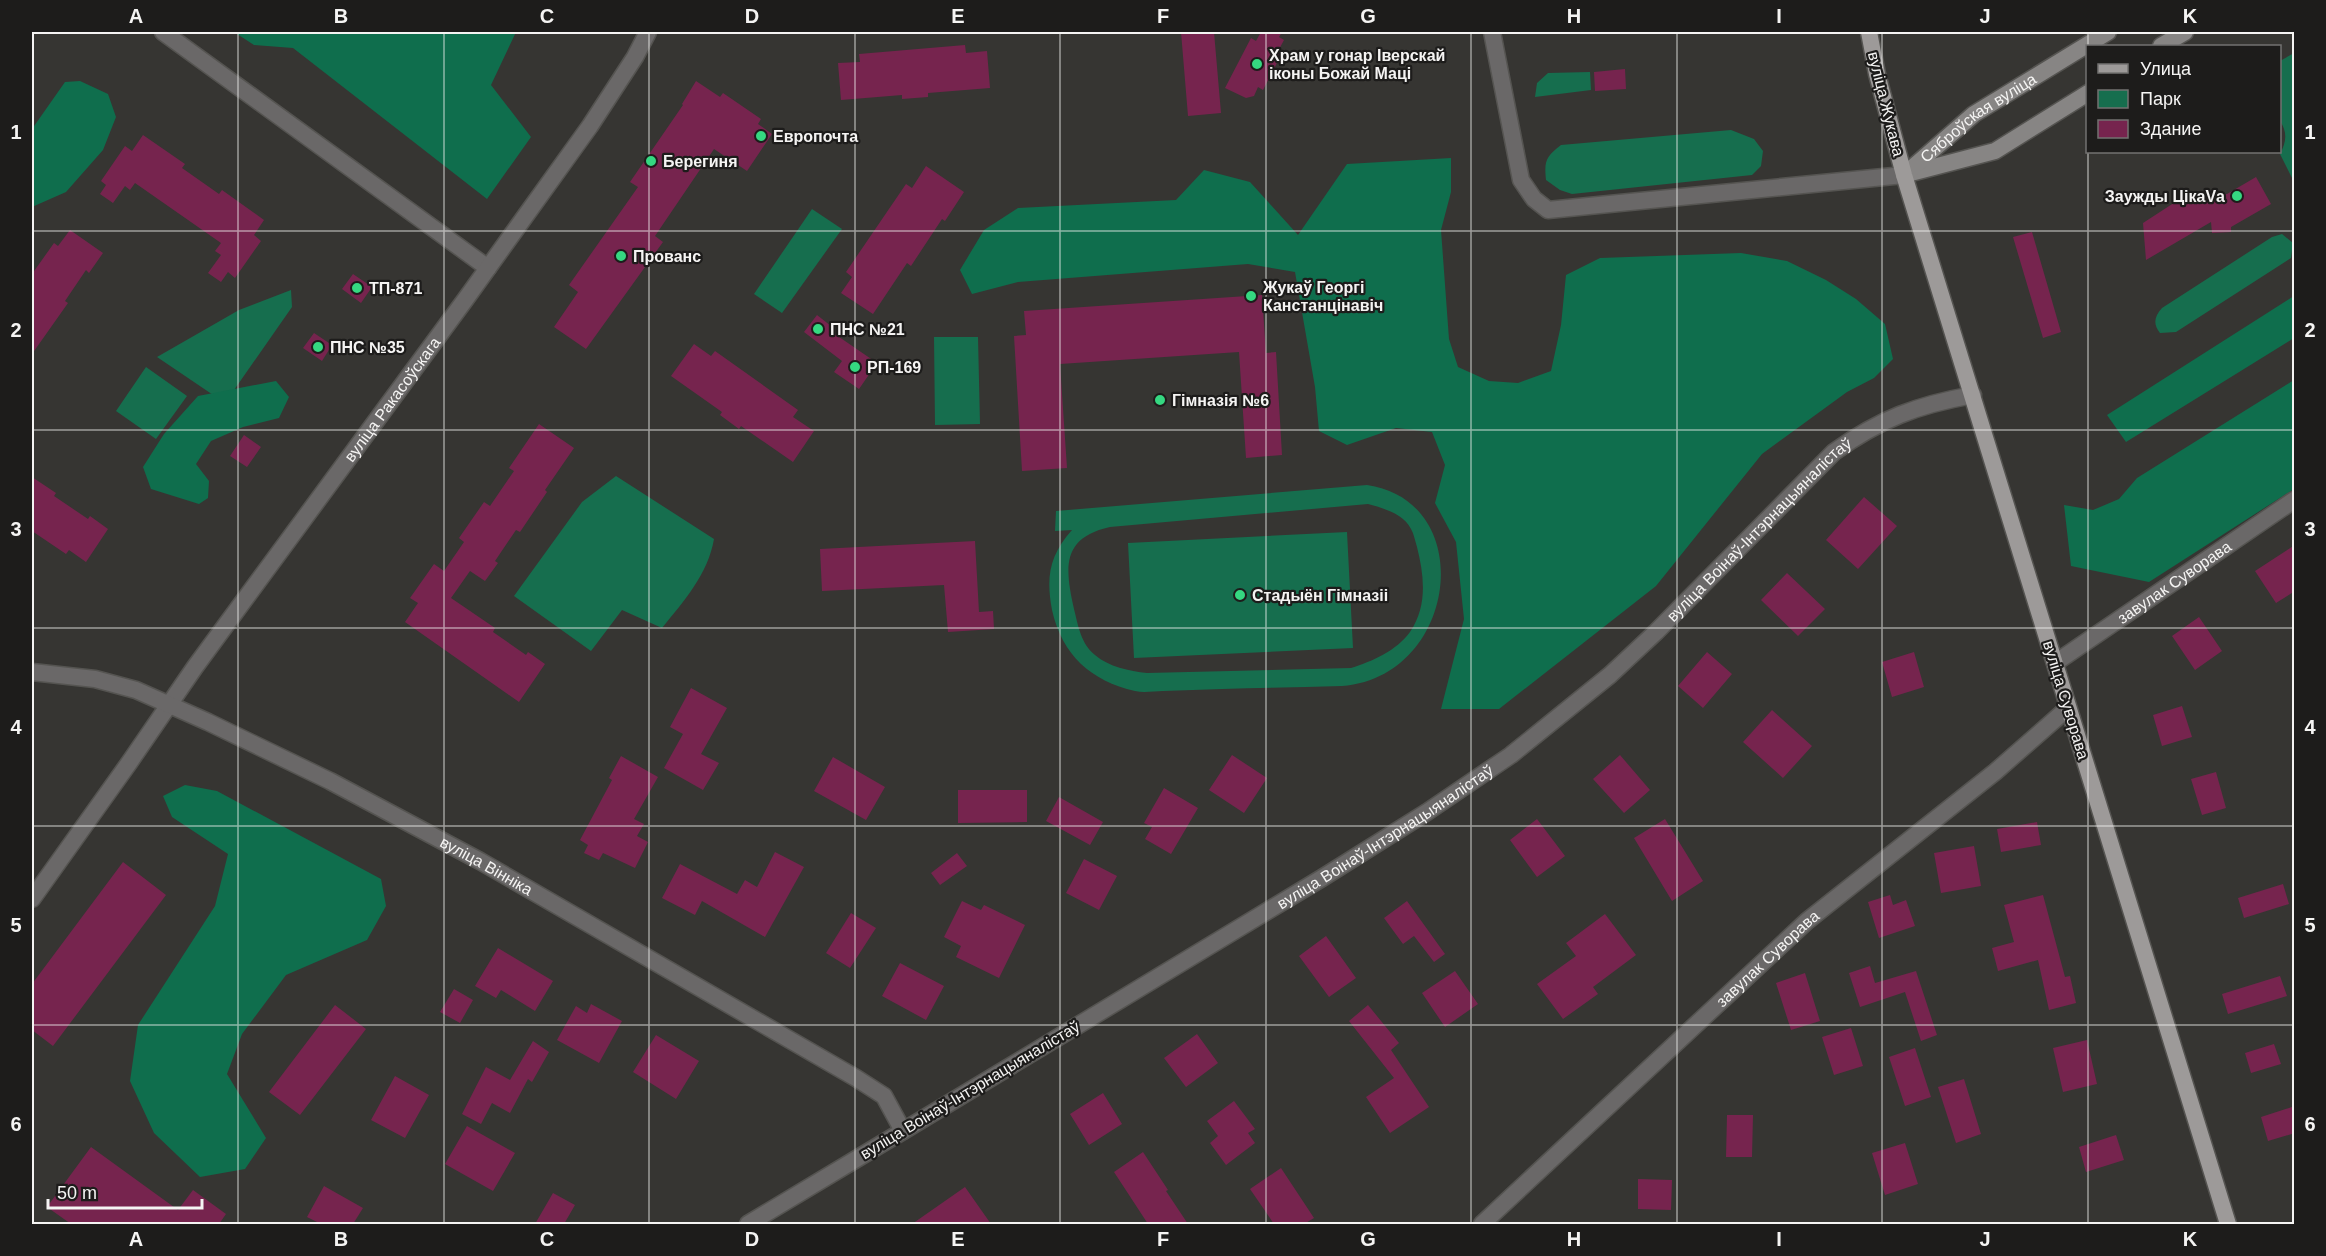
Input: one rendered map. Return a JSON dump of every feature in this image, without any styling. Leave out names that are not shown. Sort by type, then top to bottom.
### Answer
[{"type":"main road","name":"вуліца Жукава","points":[[1869,32],[1877,74],[1904,176]]},
{"type":"main road","name":"Сяброўская вуліца","points":[[2087,45],[2108,32]]},
{"type":"main road","points":[[2164,45],[2185,32]]},
{"type":"main road","name":"Сяброўская вуліца","points":[[1904,176],[1974,114],[2086,45]]},
{"type":"main road","name":"Сяброўская вуліца","points":[[1904,176],[1995,151],[2086,94]]},
{"type":"main road","name":"вуліца Суворава","points":[[1904,176],[2228,1224]]},
{"type":"street","points":[[163,32],[488,268]]},
{"type":"street","name":"вуліца Ракасоўскага","points":[[32,899],[169,704],[590,126],[648,32]]},
{"type":"street","points":[[1492,32],[1521,180],[1534,199],[1548,210],[1904,176]]},
{"type":"street","name":"вуліца Воінаў-Інтэрнацыяналістаў","points":[[748,1224],[1322,878],[1427,812],[1511,755],[1610,675],[1656,632],[1834,453],[1862,432],[1893,416],[1937,402],[1973,395]]},
{"type":"street","name":"завулак Суворава","points":[[2055,663],[2295,500]]},
{"type":"street","name":"вуліца Вінніка","points":[[32,672],[95,679],[136,690],[330,781],[470,856],[856,1078],[884,1096],[903,1131]]},
{"type":"street","name":"завулак Суворава","points":[[1482,1224],[1807,921],[1995,772],[2068,708]]},
{"type":"green space","points":[[234,32],[516,32],[491,85],[531,137],[487,199],[293,48],[254,45]]},
{"type":"green space","points":[[2294,53],[2294,182],[2280,154],[2285,138],[2281,123],[2281,60]]},
{"type":"green space","points":[[1590,72],[1591,90],[1535,97],[1537,83],[1548,73]]},
{"type":"green space","points":[[80,81],[108,94],[116,117],[103,150],[66,192],[32,207],[32,129],[65,82]]},
{"type":"green space","points":[[1731,130],[1754,139],[1763,151],[1761,166],[1752,175],[1572,194],[1560,190],[1546,180],[1547,160],[1561,145]]},
{"type":"green space","points":[[1451,158],[1451,192],[1441,230],[1449,339],[1458,367],[1489,381],[1518,383],[1551,371],[1561,325],[1566,275],[1600,258],[1741,253],[1787,261],[1826,280],[1856,299],[1885,324],[1893,359],[1874,378],[1847,392],[1762,454],[1656,586],[1499,709],[1441,709],[1464,619],[1456,542],[1435,503],[1445,465],[1432,432],[1396,428],[1347,445],[1319,431],[1315,387],[1295,272],[1248,264],[1018,282],[972,294],[960,270],[984,230],[1018,208],[1176,200],[1204,170],[1250,182],[1298,235],[1347,164]]},
{"type":"green space","points":[[812,209],[842,229],[782,313],[754,294]]},
{"type":"green space","points":[[2282,234],[2293,243],[2291,258],[2176,332],[2160,333],[2155,320],[2162,308],[2272,237]]},
{"type":"green space","points":[[291,290],[292,307],[225,403],[157,357],[239,310]]},
{"type":"green space","points":[[2294,296],[2294,338],[2126,442],[2107,415]]},
{"type":"green space","points":[[934,337],[978,337],[980,424],[935,425]]},
{"type":"green space","points":[[146,367],[187,396],[156,439],[116,411]]},
{"type":"green space","points":[[2294,380],[2294,489],[2149,582],[2071,566],[2064,505],[2093,510],[2119,499],[2137,478]]},
{"type":"green space","points":[[276,381],[289,397],[279,418],[243,427],[211,441],[196,464],[209,481],[208,498],[199,504],[151,489],[143,467],[164,434],[198,396]]},
{"type":"green space","points":[[616,476],[714,539],[701,575],[662,628],[622,610],[591,651],[514,596],[582,502]]},
{"type":"green space","points":[[1367,485],[1403,498],[1427,522],[1439,553],[1440,588],[1430,623],[1411,653],[1381,675],[1342,686],[1135,691],[1092,673],[1071,653],[1063,640],[1052,610],[1049,587],[1054,558],[1072,530],[1055,531],[1056,511]],"holes":[[[1368,504],[1386,510],[1408,524],[1414,538],[1423,579],[1422,601],[1416,622],[1398,645],[1376,659],[1351,668],[1147,673],[1126,670],[1106,663],[1090,651],[1083,640],[1071,594],[1070,557],[1082,539],[1094,532],[1110,527]]]},
{"type":"green space","name":"Стадыён Гімназіі","points":[[1347,532],[1353,648],[1134,658],[1128,543]]},
{"type":"green space","points":[[185,785],[217,791],[381,879],[386,906],[367,940],[286,975],[242,1034],[227,1074],[266,1138],[245,1169],[200,1177],[154,1133],[130,1081],[138,1025],[215,906],[228,854],[172,817],[163,796]]},
{"type":"building","points":[[1181,32],[1214,32],[1221,113],[1188,116]]},
{"type":"building","name":"Храм у гонар Іверскай іконы Божай Маці","points":[[1261,32],[1282,32],[1279,37],[1284,40],[1277,53],[1281,55],[1263,90],[1258,87],[1254,96],[1246,98],[1225,88],[1251,38],[1256,41]]},
{"type":"building","points":[[965,45],[966,53],[987,51],[990,88],[928,93],[928,97],[902,99],[902,95],[841,100],[838,63],[860,62],[859,54]]},
{"type":"building","points":[[1625,69],[1626,89],[1595,91],[1594,72]]},
{"type":"building","points":[[696,81],[720,97],[723,93],[761,119],[758,124],[772,134],[747,171],[714,149],[655,236],[663,242],[586,349],[554,327],[578,292],[569,285],[638,187],[630,182],[683,105]]},
{"type":"building","points":[[143,135],[185,164],[182,168],[219,194],[222,190],[264,220],[254,235],[261,241],[235,278],[228,272],[221,282],[208,273],[221,255],[215,251],[221,243],[135,183],[130,190],[125,186],[113,203],[100,194],[106,185],[101,181],[125,146],[132,151]]},
{"type":"building","points":[[926,166],[964,192],[945,221],[942,219],[911,266],[907,263],[873,314],[841,293],[852,277],[846,272],[906,184],[912,188]]},
{"type":"building","points":[[2256,177],[2271,204],[2231,227],[2231,232],[2212,233],[2211,222],[2146,260],[2143,223],[2183,197],[2227,194]]},
{"type":"building","points":[[70,230],[103,253],[89,273],[86,270],[65,301],[68,303],[32,354],[32,274],[54,243],[58,246]]},
{"type":"building","points":[[2032,232],[2061,332],[2043,338],[2013,237]]},
{"type":"building","name":"ТП-871","points":[[353,274],[372,287],[361,303],[342,289]]},
{"type":"building","points":[[1262,295],[1266,353],[1276,352],[1282,455],[1246,458],[1239,352],[1060,364],[1067,468],[1022,471],[1014,336],[1026,335],[1024,311]]},
{"type":"building","points":[[817,315],[831,326],[829,330],[877,363],[859,389],[834,372],[842,361],[804,332]]},
{"type":"building","name":"ПНС №35","points":[[314,333],[332,345],[322,361],[303,348]]},
{"type":"building","points":[[694,344],[711,356],[715,351],[798,410],[793,417],[814,431],[793,462],[741,426],[739,429],[720,415],[722,412],[671,376]]},
{"type":"building","points":[[539,424],[574,448],[520,532],[516,530],[495,561],[498,563],[485,581],[470,571],[451,598],[495,628],[493,632],[526,655],[528,652],[545,664],[519,702],[405,622],[418,603],[410,598],[434,564],[444,571],[464,542],[459,538],[484,502],[490,506],[514,471],[509,468]]},
{"type":"building","points":[[244,435],[261,447],[247,467],[230,456]]},
{"type":"building","points":[[32,477],[56,493],[54,496],[88,519],[90,516],[108,529],[86,562],[69,550],[66,554],[32,531]]},
{"type":"building","points":[[1864,497],[1897,526],[1858,569],[1826,540]]},
{"type":"building","points":[[975,541],[979,612],[993,611],[994,629],[948,632],[944,585],[822,591],[820,549]]},
{"type":"building","points":[[2295,545],[2295,591],[2276,603],[2255,571]]},
{"type":"building","points":[[1787,573],[1825,609],[1798,636],[1761,600]]},
{"type":"building","points":[[2199,617],[2222,651],[2195,670],[2172,636]]},
{"type":"building","points":[[1707,652],[1732,674],[1703,708],[1678,686]]},
{"type":"building","points":[[1914,652],[1924,687],[1892,697],[1882,662]]},
{"type":"building","points":[[691,688],[727,708],[701,754],[719,763],[703,790],[664,768],[683,734],[670,727]]},
{"type":"building","points":[[2182,706],[2192,737],[2162,746],[2153,715]]},
{"type":"building","points":[[1772,710],[1812,746],[1783,778],[1743,742]]},
{"type":"building","points":[[1232,755],[1267,778],[1244,813],[1209,790]]},
{"type":"building","points":[[1620,755],[1650,790],[1624,813],[1593,779]]},
{"type":"building","points":[[621,756],[658,777],[634,819],[644,824],[637,836],[648,842],[635,868],[603,853],[599,860],[584,853],[588,845],[580,840],[612,780],[609,778]]},
{"type":"building","points":[[833,757],[885,787],[866,820],[814,791]]},
{"type":"building","points":[[2216,772],[2226,808],[2202,815],[2191,779]]},
{"type":"building","points":[[1164,788],[1198,808],[1171,854],[1145,839],[1152,827],[1144,823]]},
{"type":"building","points":[[958,790],[1027,790],[1027,822],[958,823]]},
{"type":"building","points":[[1059,797],[1103,822],[1090,845],[1046,821]]},
{"type":"building","points":[[1537,819],[1565,856],[1537,877],[1510,840]]},
{"type":"building","points":[[1665,819],[1703,881],[1672,901],[1634,838]]},
{"type":"building","points":[[2037,822],[2041,845],[2001,852],[1997,829]]},
{"type":"building","points":[[1974,846],[1981,886],[1941,893],[1934,853]]},
{"type":"building","points":[[775,852],[804,867],[765,937],[702,901],[695,915],[662,898],[680,864],[737,894],[745,880],[757,887]]},
{"type":"building","points":[[957,853],[967,866],[940,885],[931,873]]},
{"type":"building","points":[[1084,859],[1117,876],[1099,910],[1066,893]]},
{"type":"building","points":[[123,862],[166,895],[53,1046],[32,1030],[32,984]]},
{"type":"building","points":[[2283,884],[2289,904],[2244,918],[2238,898]]},
{"type":"building","points":[[1890,895],[1893,905],[1906,900],[1915,926],[1879,938],[1868,902]]},
{"type":"building","points":[[2043,895],[2065,977],[2070,976],[2076,1003],[2049,1010],[2038,960],[1998,971],[1992,948],[2014,942],[2004,905]]},
{"type":"building","points":[[962,901],[981,910],[984,905],[1025,925],[999,978],[956,957],[961,946],[944,937]]},
{"type":"building","points":[[1407,901],[1445,954],[1434,962],[1414,936],[1403,944],[1384,918]]},
{"type":"building","points":[[851,913],[876,928],[850,968],[826,953]]},
{"type":"building","points":[[1605,914],[1636,955],[1593,987],[1598,994],[1563,1019],[1537,984],[1576,956],[1566,943]]},
{"type":"building","points":[[1326,936],[1356,978],[1329,997],[1299,956]]},
{"type":"building","points":[[498,948],[553,981],[535,1011],[501,990],[496,998],[475,986]]},
{"type":"building","points":[[900,963],[944,986],[926,1020],[882,996]]},
{"type":"building","points":[[1870,966],[1875,983],[1916,971],[1937,1035],[1921,1041],[1905,992],[1860,1007],[1849,973]]},
{"type":"building","points":[[1455,971],[1478,1004],[1445,1027],[1422,993]]},
{"type":"building","points":[[1805,973],[1820,1021],[1791,1030],[1776,983]]},
{"type":"building","points":[[2280,976],[2287,996],[2228,1014],[2222,994]]},
{"type":"building","points":[[454,989],[473,1000],[460,1023],[440,1012]]},
{"type":"building","points":[[591,1004],[622,1021],[599,1063],[557,1040],[576,1006],[587,1013]]},
{"type":"building","points":[[335,1005],[366,1029],[300,1115],[269,1092]]},
{"type":"building","points":[[1368,1005],[1399,1043],[1391,1050],[1429,1107],[1390,1133],[1366,1097],[1394,1078],[1349,1021]]},
{"type":"building","points":[[1851,1028],[1863,1066],[1834,1075],[1822,1037]]},
{"type":"building","points":[[1197,1034],[1218,1063],[1186,1087],[1164,1058]]},
{"type":"building","points":[[656,1035],[699,1061],[676,1099],[633,1072]]},
{"type":"building","points":[[2087,1040],[2097,1084],[2063,1092],[2053,1048]]},
{"type":"building","points":[[533,1041],[549,1052],[532,1082],[528,1079],[510,1113],[492,1103],[481,1124],[462,1114],[486,1067],[510,1080]]},
{"type":"building","points":[[2274,1044],[2281,1064],[2251,1073],[2245,1053]]},
{"type":"building","points":[[1915,1048],[1931,1097],[1905,1106],[1889,1057]]},
{"type":"building","points":[[395,1076],[429,1095],[405,1138],[371,1120]]},
{"type":"building","points":[[1964,1079],[1981,1134],[1956,1143],[1938,1087]]},
{"type":"building","points":[[1103,1093],[1122,1124],[1089,1145],[1070,1114]]},
{"type":"building","points":[[1234,1101],[1255,1129],[1248,1133],[1255,1143],[1226,1165],[1210,1143],[1218,1136],[1207,1121]]},
{"type":"building","points":[[2295,1106],[2295,1133],[2268,1141],[2261,1117]]},
{"type":"building","points":[[1727,1115],[1753,1115],[1752,1157],[1726,1157]]},
{"type":"building","points":[[467,1126],[515,1153],[493,1191],[445,1164]]},
{"type":"building","points":[[2116,1135],[2124,1160],[2086,1172],[2079,1147]]},
{"type":"building","points":[[1905,1143],[1918,1184],[1885,1195],[1872,1153]]},
{"type":"building","points":[[91,1147],[178,1210],[193,1190],[226,1214],[219,1224],[71,1224],[47,1207]]},
{"type":"building","points":[[1143,1152],[1188,1224],[1148,1224],[1114,1172]]},
{"type":"building","points":[[1281,1168],[1314,1218],[1304,1224],[1274,1224],[1250,1189]]},
{"type":"building","points":[[1638,1179],[1672,1180],[1671,1210],[1638,1209]]},
{"type":"building","points":[[324,1186],[363,1208],[353,1224],[321,1224],[307,1217]]},
{"type":"building","points":[[965,1187],[991,1224],[912,1224]]},
{"type":"building","points":[[553,1193],[575,1205],[564,1224],[535,1224]]},
{"type":"place","name":"Храм у гонар Іверскай іконы Божай Маці","points":[[1257,64]]},
{"type":"place","name":"Европочта","points":[[761,136]]},
{"type":"place","name":"Берегиня","points":[[651,161]]},
{"type":"place","name":"Заужды ЦікаVа","points":[[2237,196]]},
{"type":"place","name":"Прованс","points":[[621,256]]},
{"type":"place","name":"ТП-871","points":[[357,288]]},
{"type":"place","name":"Жукаў Георгі Канстанцінавіч","points":[[1251,296]]},
{"type":"place","name":"ПНС №21","points":[[818,329]]},
{"type":"place","name":"ПНС №35","points":[[318,347]]},
{"type":"place","name":"РП-169","points":[[855,367]]},
{"type":"place","name":"Гімназія №6","points":[[1160,400]]},
{"type":"place","name":"Стадыён Гімназіі","points":[[1240,595]]}]
